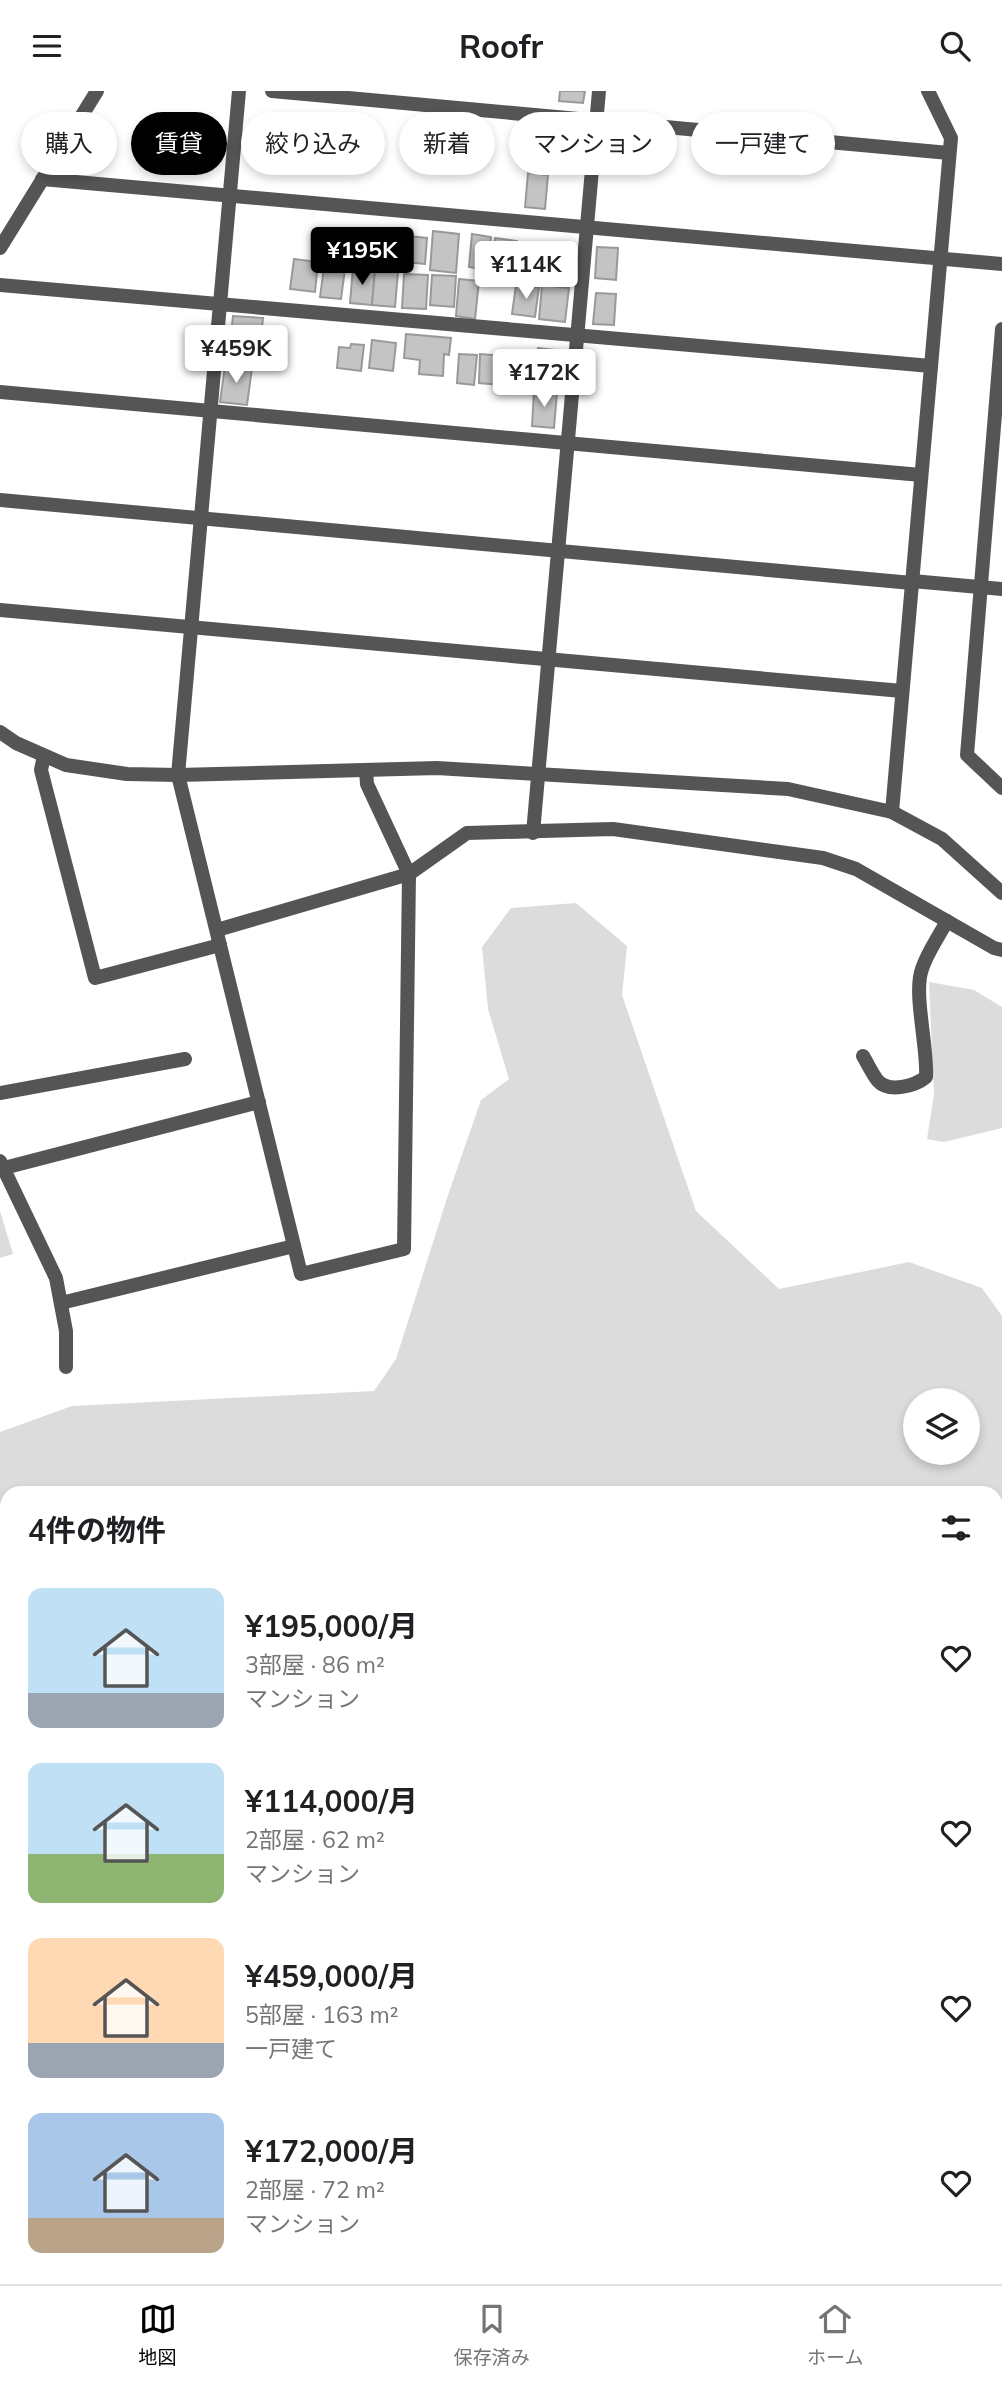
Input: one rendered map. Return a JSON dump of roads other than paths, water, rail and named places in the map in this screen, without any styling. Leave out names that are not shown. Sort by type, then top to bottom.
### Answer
[{"type":"street","points":[[0,248],[97,91]]},
{"type":"street","points":[[239,91],[178,775],[301,1275],[404,1249],[410,874],[367,784],[366,770]]},
{"type":"street","points":[[271,91],[509,112]]},
{"type":"street","points":[[597,112],[599,91]]},
{"type":"street","points":[[892,812],[951,138],[928,91]]},
{"type":"street","points":[[677,128],[949,153]]},
{"type":"street","points":[[533,832],[591,175]]},
{"type":"street","points":[[42,179],[1002,264]]},
{"type":"street","points":[[0,285],[931,366]]},
{"type":"street","points":[[1002,329],[967,755],[1002,788]]},
{"type":"street","points":[[0,392],[921,475]]},
{"type":"street","points":[[0,500],[1002,589]]},
{"type":"street","points":[[0,610],[902,691]]},
{"type":"street","points":[[0,732],[16,743],[66,765],[115,772],[178,775],[437,768],[788,789],[892,812],[942,839],[1002,893]]},
{"type":"street","points":[[44,756],[41,770],[95,978],[220,945]]},
{"type":"street","points":[[216,930],[410,874],[467,832],[613,829],[823,858],[856,869],[994,948],[1002,950]]},
{"type":"street","points":[[863,1056],[879,1082],[886,1086],[910,1085],[926,1077],[921,970],[947,921]]},
{"type":"street","points":[[0,1093],[185,1059]]},
{"type":"street","points":[[66,1367],[66,1331],[56,1278],[2,1165],[259,1102]]},
{"type":"street","points":[[61,1303],[294,1245]]}]
